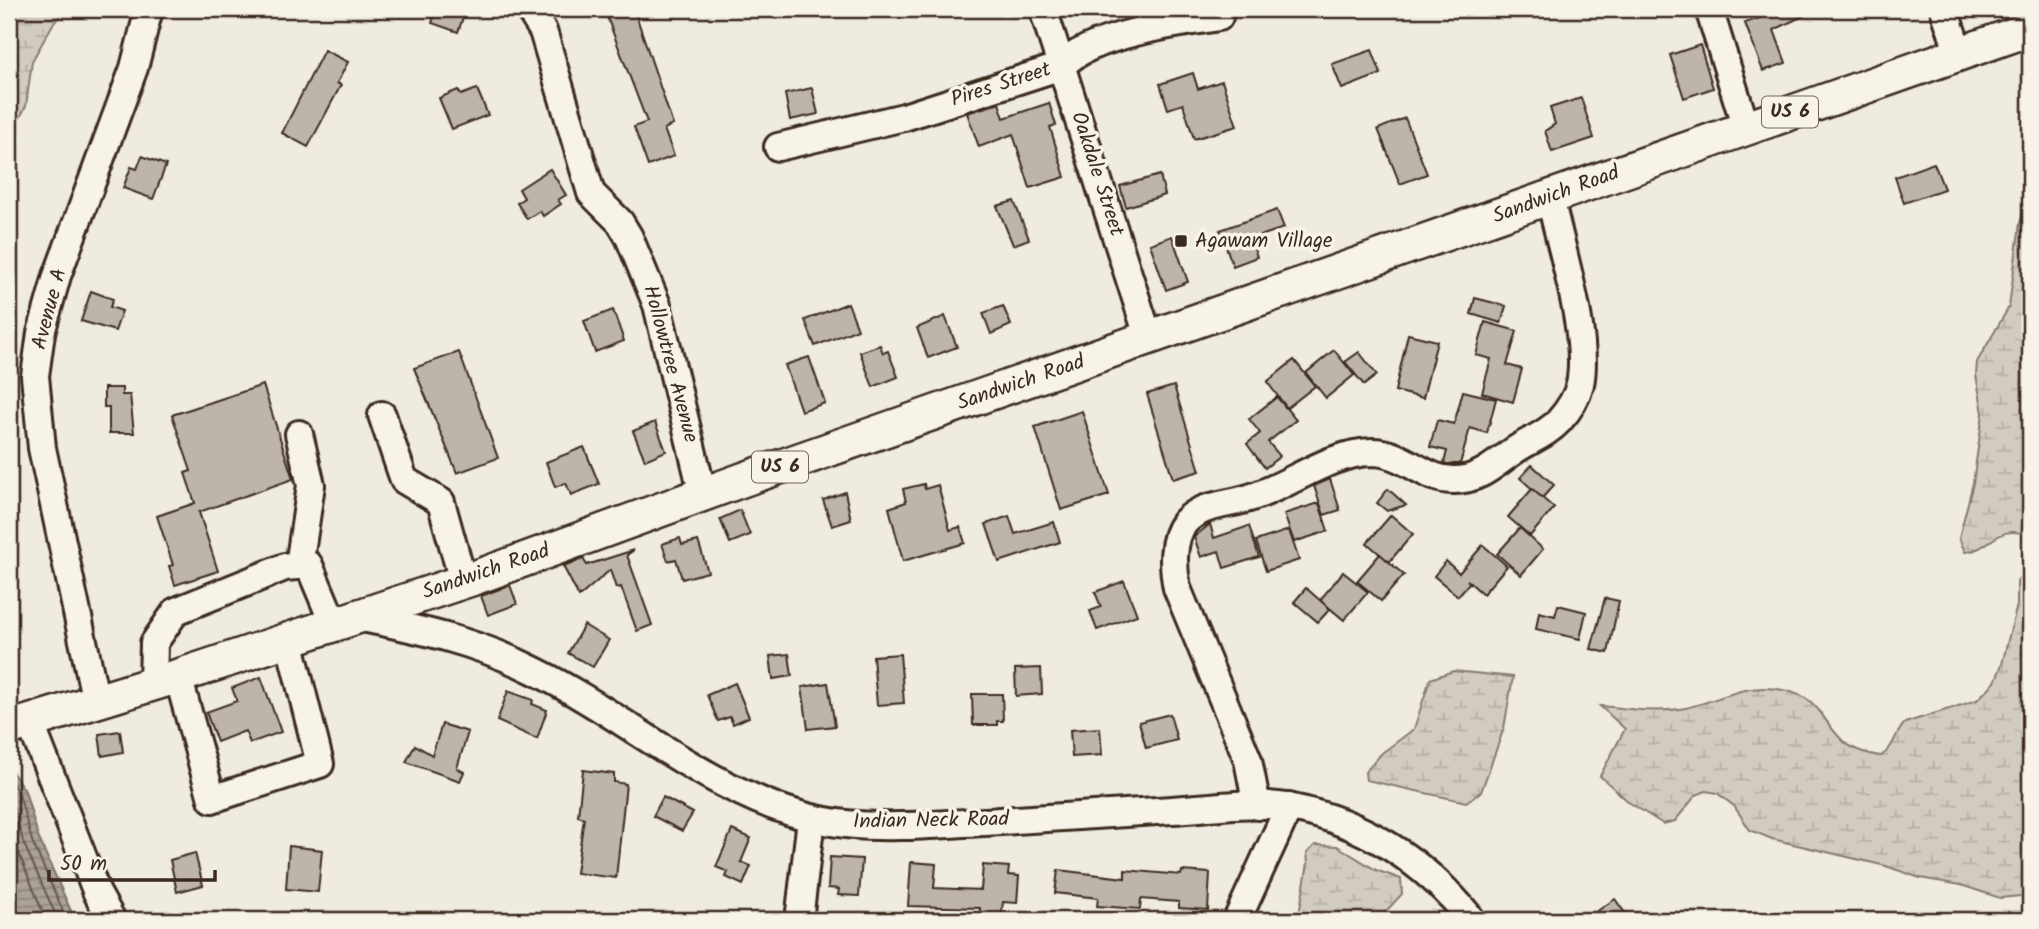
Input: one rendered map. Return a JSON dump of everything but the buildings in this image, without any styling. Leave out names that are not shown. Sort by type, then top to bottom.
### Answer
[{"type":"main road","name":"Sandwich Road","points":[[19,725],[463,582],[703,495],[2030,29]]},
{"type":"street","name":"Avenue A","points":[[96,702],[42,448],[35,376],[43,324],[57,276],[130,80],[149,9]]},
{"type":"street","name":"Hollowtree Avenue","points":[[529,9],[543,31],[591,193],[620,222],[629,237],[657,305],[703,495]]},
{"type":"street","name":"Oakdale Street","points":[[1043,9],[1149,339]]},
{"type":"street","points":[[1709,9],[1746,128]]},
{"type":"street","points":[[1944,9],[1959,53]]},
{"type":"street","name":"Pires Street","points":[[778,146],[904,117],[1062,66],[1073,54],[1104,42],[1219,17]]},
{"type":"street","points":[[1257,806],[1248,760],[1177,588],[1174,555],[1180,530],[1190,518],[1205,509],[1256,496],[1334,461],[1362,453],[1394,455],[1435,478],[1468,479],[1485,472],[1558,422],[1574,399],[1582,366],[1571,284],[1549,197]]},
{"type":"street","points":[[382,415],[404,480],[441,502],[463,582]]},
{"type":"street","points":[[299,434],[311,485],[299,566]]},
{"type":"street","points":[[289,640],[320,764],[212,799],[165,680],[154,643],[176,611],[285,567],[309,565],[346,621]]},
{"type":"street","name":"Indian Neck Road","points":[[346,621],[452,637],[508,658],[577,694],[725,784],[767,804],[811,819],[861,825],[927,825],[1257,806],[1289,807],[1348,824],[1392,846],[1439,884],[1472,920]]},
{"type":"street","points":[[19,725],[112,920]]},
{"type":"street","points":[[1237,920],[1289,807]]},
{"type":"street","points":[[799,920],[811,819]]},
{"type":"green space","points":[[9,9],[66,9],[53,24],[32,61],[26,106],[9,139]]},
{"type":"green space","points":[[2030,190],[2030,537],[2010,532],[1965,552],[1959,538],[1973,483],[1983,413],[1976,375],[1977,362],[2009,307],[2020,223]]},
{"type":"green space","points":[[2030,560],[2030,895],[2000,898],[1961,885],[1920,878],[1886,866],[1772,839],[1750,830],[1734,806],[1717,793],[1706,791],[1696,795],[1675,821],[1663,824],[1630,803],[1600,776],[1625,729],[1600,706],[1650,710],[1680,709],[1756,688],[1783,690],[1805,698],[1818,709],[1834,732],[1846,743],[1860,751],[1881,756],[1889,749],[1905,723],[1977,700],[1995,682],[2017,605],[2017,582]]},
{"type":"green space","points":[[1453,671],[1513,677],[1504,728],[1481,792],[1466,802],[1366,780],[1365,772],[1382,753],[1414,729],[1430,679]]},
{"type":"green space","points":[[1315,845],[1337,846],[1376,870],[1401,879],[1402,894],[1378,920],[1298,920],[1308,863],[1307,853]]},
{"type":"water","points":[[9,767],[25,791],[39,839],[75,920],[9,920]]},
{"type":"place","name":"Agawam Village","points":[[1181,241]]}]
